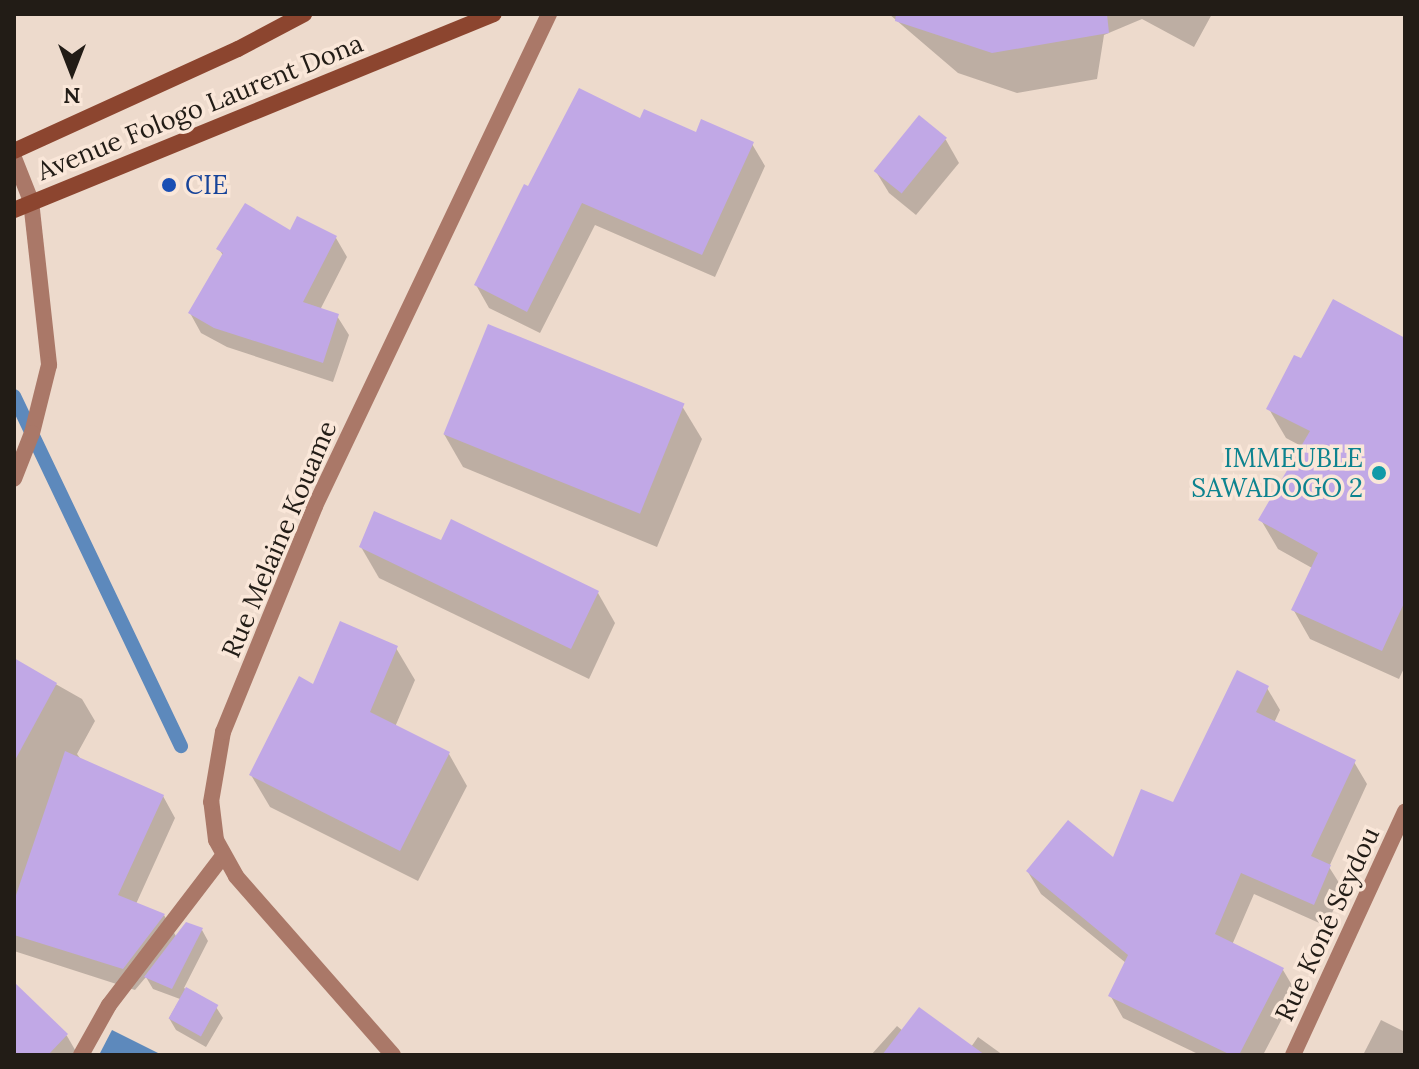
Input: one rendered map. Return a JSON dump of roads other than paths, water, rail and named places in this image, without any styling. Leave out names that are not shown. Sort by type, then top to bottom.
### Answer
[{"type":"main road","name":"Avenue Fologo Laurent Dona","points":[[14,151],[238,49],[304,14]]},
{"type":"main road","name":"Avenue Fologo Laurent Dona","points":[[14,210],[494,14]]},
{"type":"street","name":"Rue Melaine Kouame","points":[[393,1055],[236,876],[223,856],[211,823],[223,732],[315,506],[549,14]]},
{"type":"street","points":[[14,158],[31,201],[49,365],[32,433],[14,479]]},
{"type":"street","name":"Rue Koné Seydou","points":[[1293,1055],[1405,812]]},
{"type":"street","points":[[81,1055],[109,1005],[223,856]]},
{"type":"water","points":[[112,1030],[162,1055],[99,1055]]},
{"type":"waterway","points":[[14,396],[181,746]]},
{"type":"place","name":"CIE","points":[[169,185]]},
{"type":"place","name":"IMMEUBLE SAWADOGO 2","points":[[1379,473]]}]
